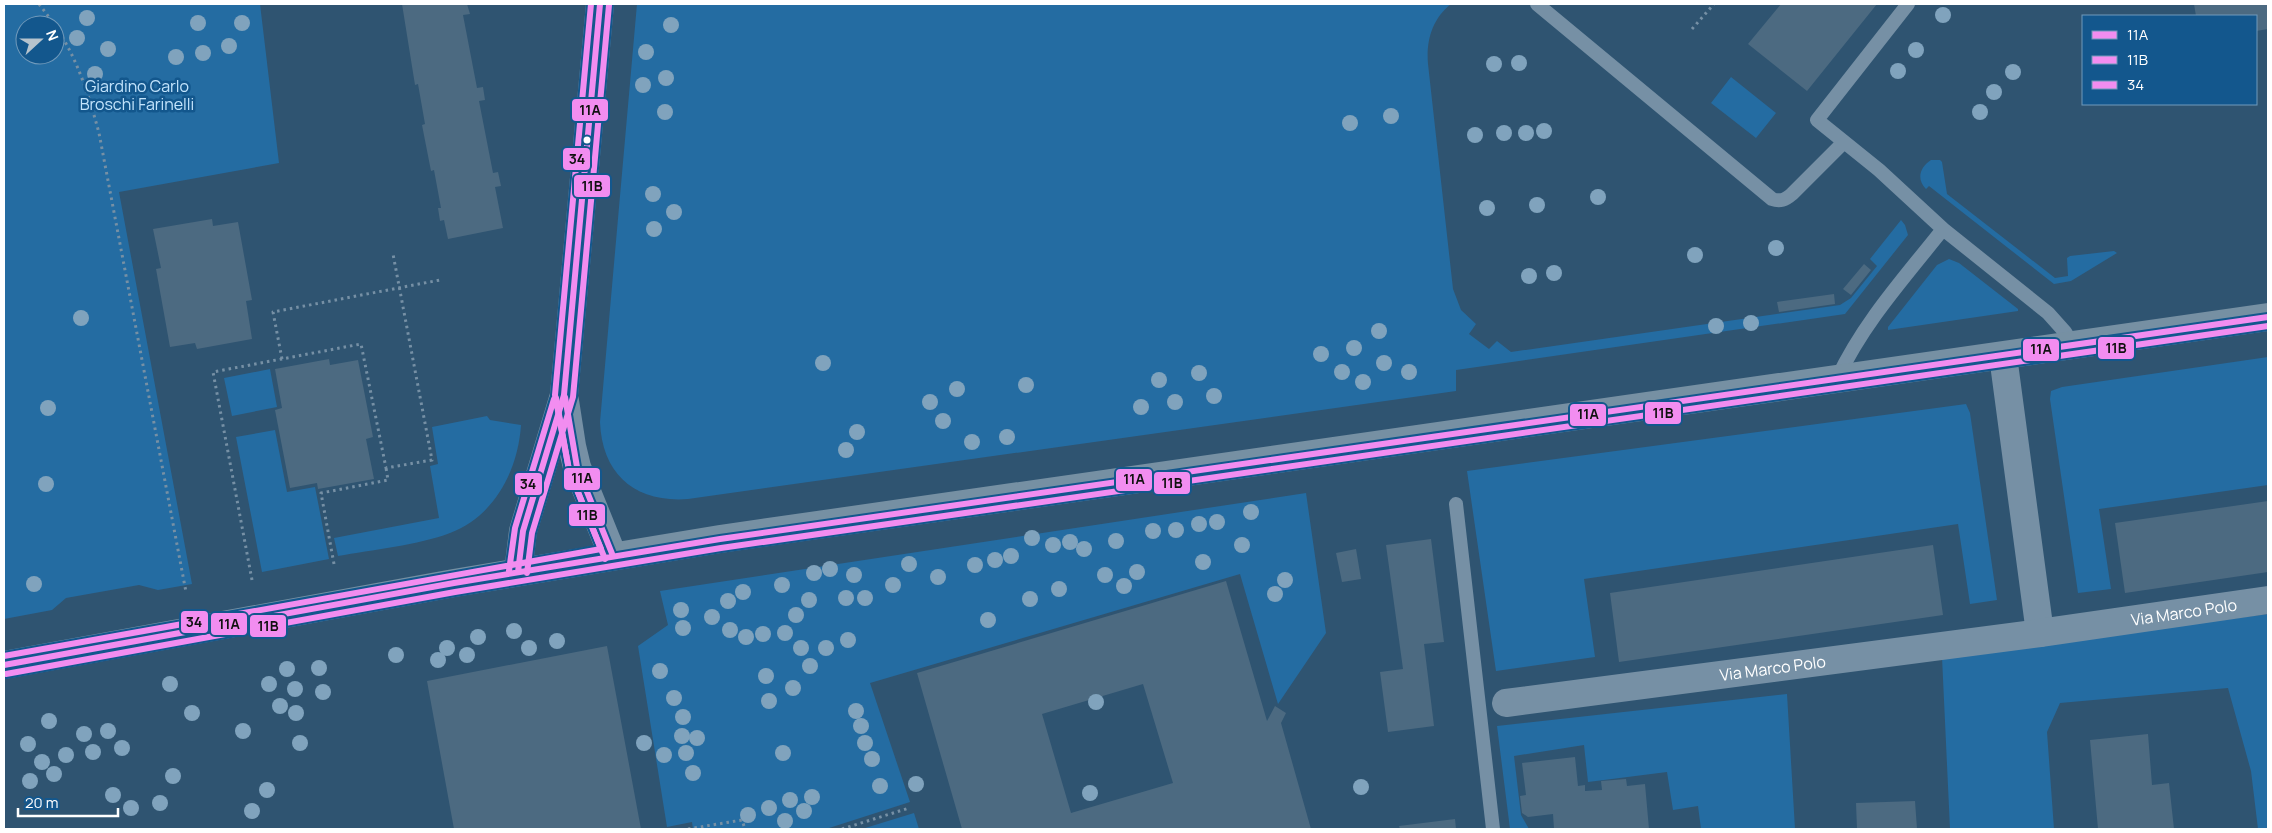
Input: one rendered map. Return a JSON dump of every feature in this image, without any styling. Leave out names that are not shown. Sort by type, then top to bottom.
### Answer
[{"type":"main road","points":[[4,665],[613,556],[2268,317]]},
{"type":"street","points":[[518,572],[523,531],[564,395],[600,4]]},
{"type":"street","points":[[2003,356],[2040,633]]},
{"type":"street","points":[[564,395],[577,467],[613,556]]},
{"type":"street","name":"Via Marco Polo","points":[[1506,703],[2040,633],[2268,600]]},
{"type":"lane","points":[[1908,4],[1817,120],[1943,229],[2048,313],[2074,345]]},
{"type":"lane","points":[[1542,7],[1772,199],[1778,201],[1786,199],[1844,142]]},
{"type":"lane","points":[[1837,380],[1848,356],[1865,328],[1943,229]]},
{"type":"lane","points":[[1456,504],[1493,829]]},
{"type":"path","points":[[39,4],[47,15]]},
{"type":"path","points":[[1692,29],[1714,4]]},
{"type":"path","points":[[65,42],[83,83],[105,160],[186,592]]},
{"type":"path","points":[[386,468],[432,460],[393,254]]},
{"type":"path","points":[[282,359],[273,312],[440,280]]},
{"type":"path","points":[[252,580],[213,372],[361,344],[388,480],[321,493],[334,564]]},
{"type":"path","points":[[842,829],[909,808]]},
{"type":"path","points":[[688,829],[742,820],[745,829]]},
{"type":"green space","name":"Giardino Carlo Broschi Farinelli","points":[[4,4],[260,4],[279,163],[119,192],[192,584],[158,590],[139,585],[66,598],[52,610],[4,619]]},
{"type":"green space","points":[[637,4],[1451,4],[1439,16],[1432,31],[1428,47],[1428,64],[1453,289],[1461,310],[1476,324],[1469,334],[1489,349],[1497,341],[1511,352],[1840,305],[1851,298],[1877,266],[1870,259],[1901,220],[1905,225],[1908,235],[1845,314],[1456,370],[1456,391],[688,499],[669,499],[653,496],[638,490],[625,482],[615,471],[607,457],[602,441],[600,422]]},
{"type":"green space","points":[[1731,77],[1776,113],[1756,138],[1711,103]]},
{"type":"green space","points":[[1931,160],[1940,160],[1942,162],[1947,194],[2055,278],[2068,276],[2067,258],[2070,256],[2114,251],[2117,253],[2071,281],[2054,284],[1929,186],[1926,189],[1920,177],[1924,166]]},
{"type":"green space","points":[[1949,259],[1959,263],[2018,309],[2018,311],[1888,330],[1888,327],[1937,265]]},
{"type":"green space","points":[[2268,357],[2268,485],[2099,509],[2111,589],[2078,593],[2050,399],[2051,391],[2062,387]]},
{"type":"green space","points":[[270,369],[277,407],[232,416],[224,378]]},
{"type":"green space","points":[[1966,404],[1970,413],[1997,600],[1970,604],[1958,524],[1584,579],[1595,657],[1496,671],[1467,471]]},
{"type":"green space","points":[[487,416],[490,420],[521,425],[519,442],[509,474],[501,490],[480,515],[466,525],[438,537],[410,544],[338,556],[334,538],[439,518],[430,466],[438,464],[432,427]]},
{"type":"green space","points":[[275,430],[287,492],[315,487],[329,559],[262,572],[236,437]]},
{"type":"green space","points":[[1306,493],[1326,633],[1278,704],[1240,574],[870,683],[910,802],[826,829],[693,829],[692,822],[667,827],[638,646],[668,625],[660,591]]},
{"type":"green space","points":[[2268,614],[2268,829],[2258,829],[2251,771],[2228,688],[2060,703],[2047,732],[2054,829],[1950,829],[1942,657]]},
{"type":"green space","points":[[1787,694],[1795,829],[1701,829],[1698,806],[1673,810],[1667,772],[1588,782],[1584,745],[1514,756],[1521,815],[1529,829],[1510,829],[1497,726]]},
{"type":"green space","points":[[914,813],[919,829],[862,829]]},
{"type":"building","points":[[402,4],[467,4],[470,14],[463,15],[477,88],[483,87],[485,100],[479,101],[493,173],[498,172],[501,186],[495,187],[503,228],[448,239],[444,220],[440,221],[438,208],[441,208],[434,170],[431,171],[422,125],[425,124],[418,84],[415,85]]},
{"type":"building","points":[[1781,4],[1877,4],[1807,91],[1748,44]]},
{"type":"building","points":[[2194,4],[2268,4],[2268,29],[2257,31],[2257,15],[2196,15]]},
{"type":"building","points":[[212,219],[213,226],[238,222],[252,300],[246,301],[252,339],[197,349],[195,343],[170,347],[156,269],[161,268],[153,229]]},
{"type":"building","points":[[1864,264],[1871,270],[1851,295],[1843,289]]},
{"type":"building","points":[[1834,294],[1835,304],[1779,312],[1777,302]]},
{"type":"building","points":[[329,359],[330,365],[358,360],[373,437],[366,439],[374,479],[318,489],[317,483],[290,488],[275,410],[282,408],[275,369]]},
{"type":"building","points":[[2268,501],[2268,572],[2125,593],[2115,523]]},
{"type":"building","points":[[1431,539],[1444,642],[1424,644],[1434,726],[1388,732],[1380,672],[1403,669],[1386,545]]},
{"type":"building","points":[[1933,545],[1943,615],[1619,662],[1610,593]]},
{"type":"building","points":[[1356,549],[1361,579],[1342,582],[1336,553]]},
{"type":"building","points":[[1226,581],[1267,721],[1275,706],[1286,713],[1281,723],[1311,829],[962,829],[917,673]],"holes":[[[1143,684],[1173,783],[1071,813],[1042,714]]]},
{"type":"building","points":[[607,646],[641,829],[454,829],[427,681]]},
{"type":"building","points":[[2148,734],[2152,785],[2169,783],[2174,829],[2098,829],[2090,740]]},
{"type":"building","points":[[1575,757],[1578,786],[1585,785],[1585,791],[1602,790],[1601,781],[1626,779],[1627,786],[1645,784],[1649,829],[1554,829],[1553,814],[1528,817],[1522,813],[1520,796],[1526,795],[1522,763]]},
{"type":"building","points":[[1915,801],[1917,829],[1857,829],[1856,803]]},
{"type":"building","points":[[1455,819],[1456,829],[1400,829],[1399,826]]},
{"type":"transit line","name":"34","points":[[4,656],[601,549],[569,470],[555,395],[591,4]]},
{"type":"transit line","name":"11A","points":[[518,572],[523,531],[564,395],[600,4]]},
{"type":"transit line","name":"11B","points":[[527,573],[532,533],[573,397],[609,5]]},
{"type":"transit line","name":"11A","points":[[4,665],[454,583],[720,539],[2268,317]]},
{"type":"transit line","name":"11B","points":[[6,674],[455,592],[721,548],[2268,326]]},
{"type":"transit line","name":"11A","points":[[565,397],[577,467],[613,556]]},
{"type":"transit line","name":"11B","points":[[556,398],[569,470],[605,559]]},
{"type":"transit line","name":"34","points":[[509,571],[515,528],[554,399]]}]
